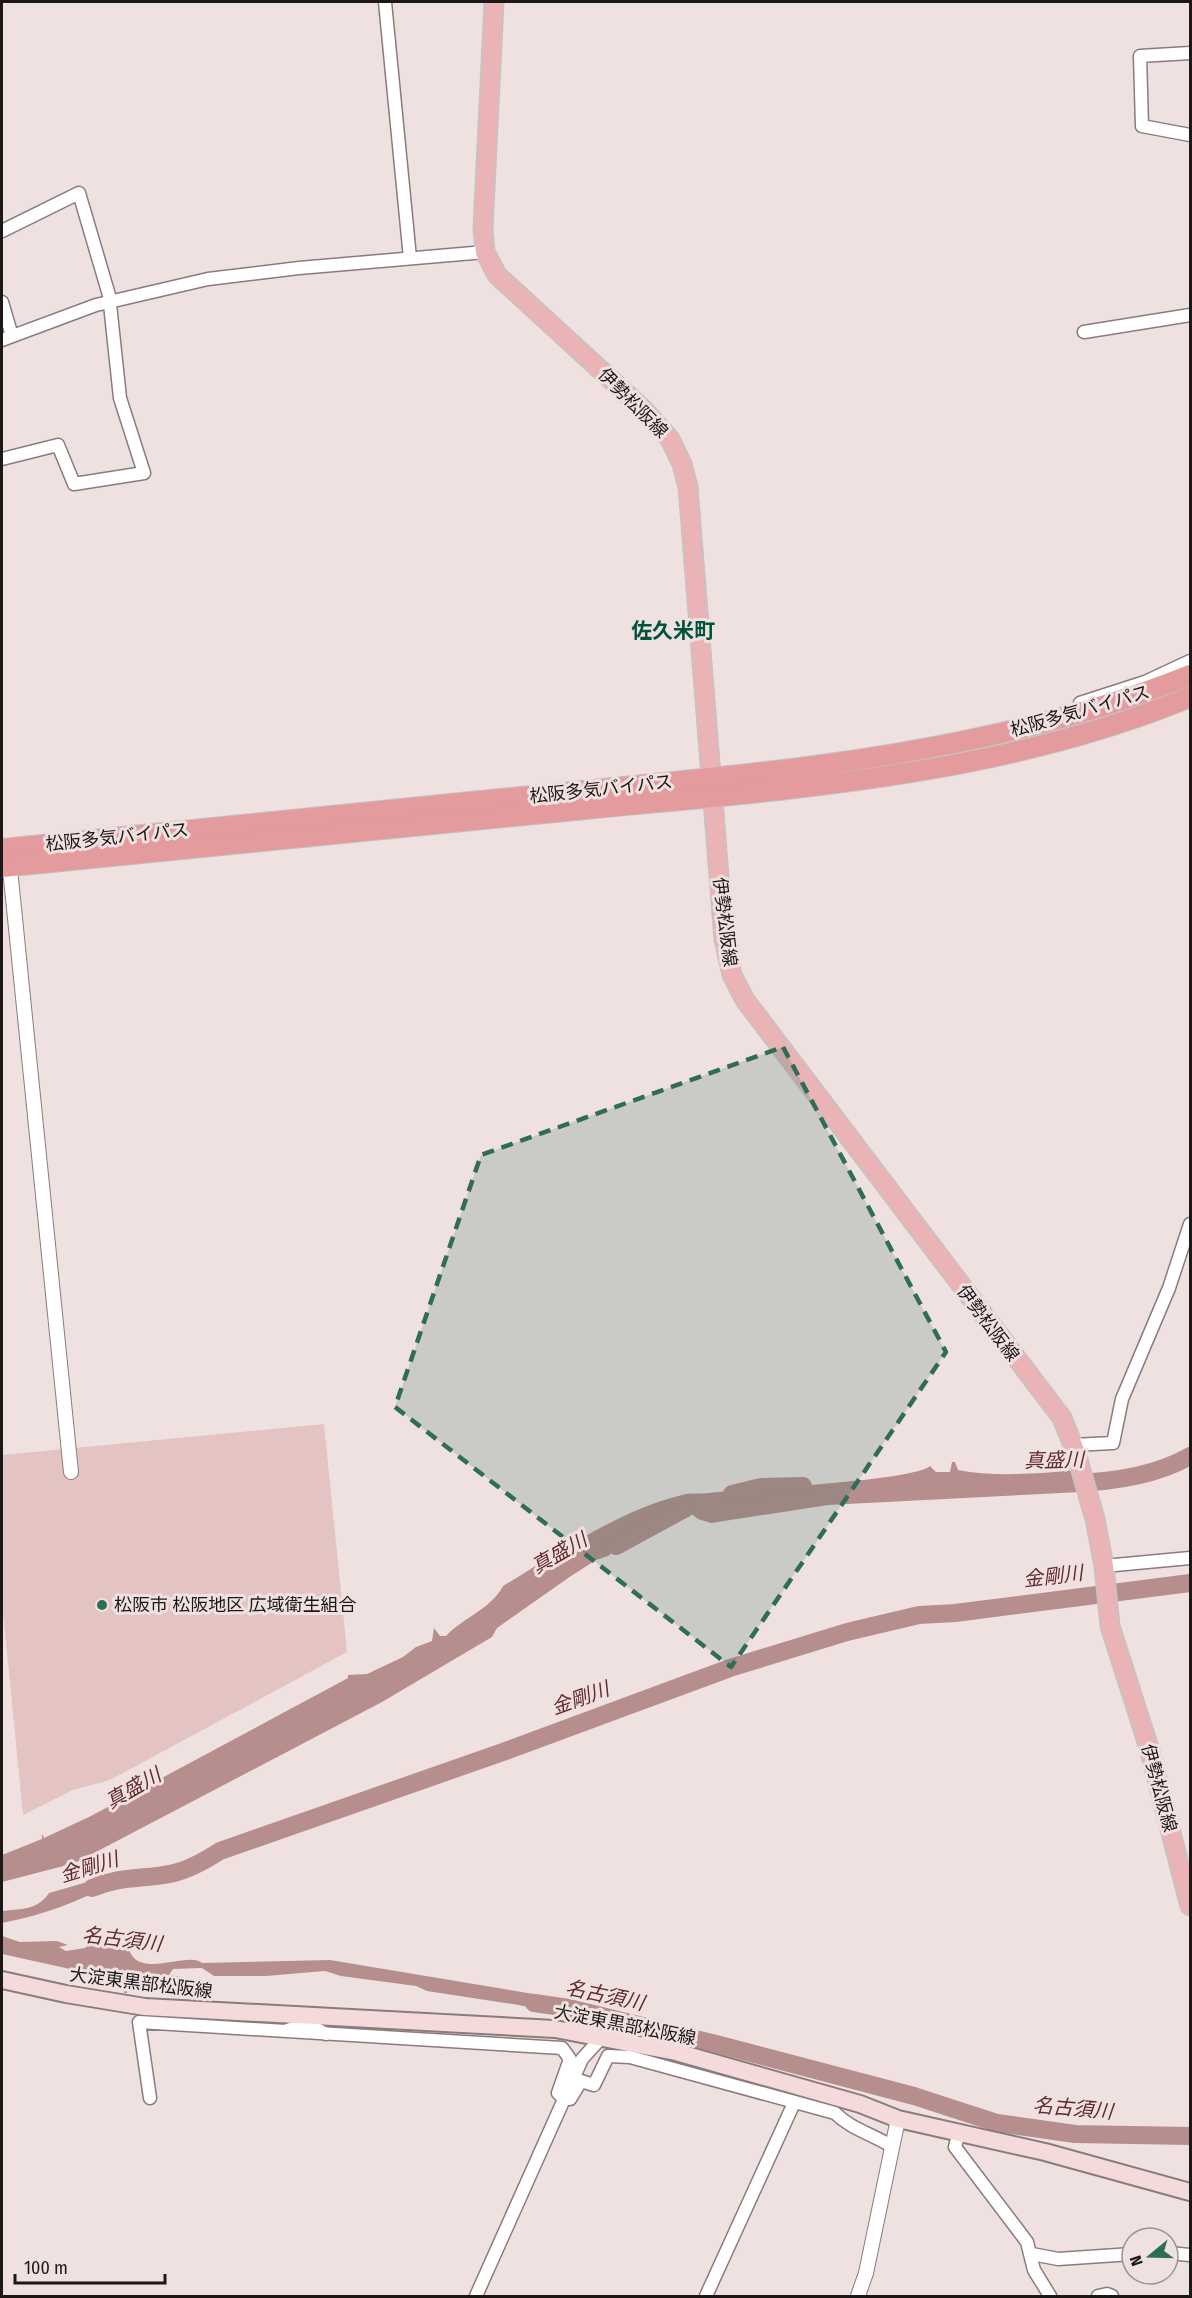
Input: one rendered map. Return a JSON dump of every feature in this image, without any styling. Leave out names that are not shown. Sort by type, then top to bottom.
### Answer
[{"type":"highway","name":"松阪多気バイパス","points":[[713,787],[1030,728],[1156,689],[1191,675]]},
{"type":"highway","name":"松阪多気バイパス","points":[[5,857],[713,787],[870,780],[955,765],[1034,747],[1160,709],[1191,697]]},
{"type":"main road","name":"伊勢松阪線","points":[[494,2],[483,228],[485,252],[497,275],[644,410],[670,439],[682,464],[688,487],[724,939],[729,966],[736,984],[992,1329],[1062,1418],[1075,1449],[1089,1497],[1104,1566],[1110,1626],[1149,1748],[1191,1906]]},
{"type":"main road","name":"大淀東黒部松阪線","points":[[2,1980],[66,1994],[145,2007],[308,2020],[555,2029],[676,2052],[860,2104],[898,2118],[959,2131],[1191,2192]]},
{"type":"street","points":[[385,2],[410,258]]},
{"type":"street","points":[[1191,53],[1140,56],[1142,126],[1191,135]]},
{"type":"street","points":[[2,231],[79,193],[109,295],[120,398],[144,473],[74,484],[58,445],[2,459]]},
{"type":"street","points":[[2,302],[7,338],[74,312],[108,302],[208,279],[485,252]]},
{"type":"street","points":[[1084,332],[1191,315]]},
{"type":"street","points":[[927,749],[943,738],[1034,717],[1145,682],[1191,661]]},
{"type":"street","points":[[5,857],[33,1051],[71,1472]]},
{"type":"street","points":[[1075,1449],[1113,1443],[1122,1399],[1168,1288],[1191,1224]]},
{"type":"street","points":[[1104,1566],[1191,1558]]},
{"type":"street","points":[[284,2033],[291,2027],[308,2020],[328,2035]]},
{"type":"street","points":[[150,2098],[139,2022],[284,2033],[562,2048],[570,2059],[558,2093],[564,2099],[570,2099],[581,2080],[594,2085],[608,2056],[630,2057],[716,2078],[794,2103],[835,2113],[847,2125],[876,2136],[891,2146]]},
{"type":"street","points":[[476,2296],[582,2059],[601,2038]]},
{"type":"street","points":[[706,2296],[794,2103]]},
{"type":"street","points":[[858,2296],[866,2273],[898,2118]]},
{"type":"street","points":[[959,2131],[955,2147],[1027,2242],[1032,2254],[1034,2270],[1050,2296]]},
{"type":"street","points":[[1032,2254],[1058,2259],[1120,2255]]},
{"type":"street","points":[[1098,2296],[1107,2294],[1112,2296]]},
{"type":"highlighted area","points":[[783,1047],[946,1352],[731,1667],[395,1407],[481,1155]]},
{"type":"shaded area","points":[[324,1424],[347,1652],[110,1780],[73,1790],[23,1815],[2,1602],[2,1455]]},
{"type":"water","points":[[952,1462],[955,1462],[958,1470],[986,1474],[1031,1474],[1074,1470],[1080,1492],[828,1505],[711,1523],[698,1519],[688,1511],[646,1527],[608,1556],[596,1560],[571,1576],[497,1628],[492,1637],[382,1702],[75,1863],[2,1882],[2,1855],[42,1839],[42,1834],[44,1838],[91,1816],[348,1678],[348,1675],[367,1674],[403,1657],[416,1647],[432,1641],[434,1628],[440,1636],[446,1636],[492,1601],[503,1586],[591,1533],[638,1510],[686,1494],[862,1480],[894,1476],[930,1466],[936,1472],[950,1472]]},
{"type":"water","points":[[112,1875],[113,1883],[86,1897],[45,1912],[2,1923],[2,1911],[28,1908],[40,1903],[49,1893]]},
{"type":"water","points":[[2,1936],[20,1942],[57,1941],[68,1945],[59,1947],[66,1951],[85,1948],[92,1941],[108,1947],[125,1947],[124,1943],[128,1943],[132,1955],[139,1962],[149,1964],[185,1960],[202,1963],[330,1960],[558,1998],[556,2014],[519,2005],[427,1991],[416,1986],[341,1976],[325,1971],[266,1976],[214,1976],[202,1968],[173,1969],[169,1975],[195,1979],[180,1983],[155,1980],[132,1972],[128,1975],[127,1993],[124,1993],[123,1969],[106,1977],[2,1954]]},
{"type":"waterway","name":"真盛川","points":[[1071,1483],[1132,1477],[1162,1469],[1190,1456]]},
{"type":"waterway","name":"真盛川","points":[[732,1494],[761,1487],[803,1486]]},
{"type":"waterway","name":"真盛川","points":[[616,1546],[686,1508]]},
{"type":"waterway","name":"金剛川","points":[[92,1888],[123,1879],[180,1871],[220,1851],[500,1753],[730,1668],[847,1632],[919,1615],[955,1613],[1190,1583]]},
{"type":"waterway","name":"名古須川","points":[[534,2003],[569,2008],[720,2045],[914,2096],[997,2123],[1075,2134],[1190,2136]]},
{"type":"place","name":"松阪市 松阪地区 広域衛生組合","points":[[102,1605]]},
{"type":"district","name":"佐久米町","points":[[673,631]]}]
